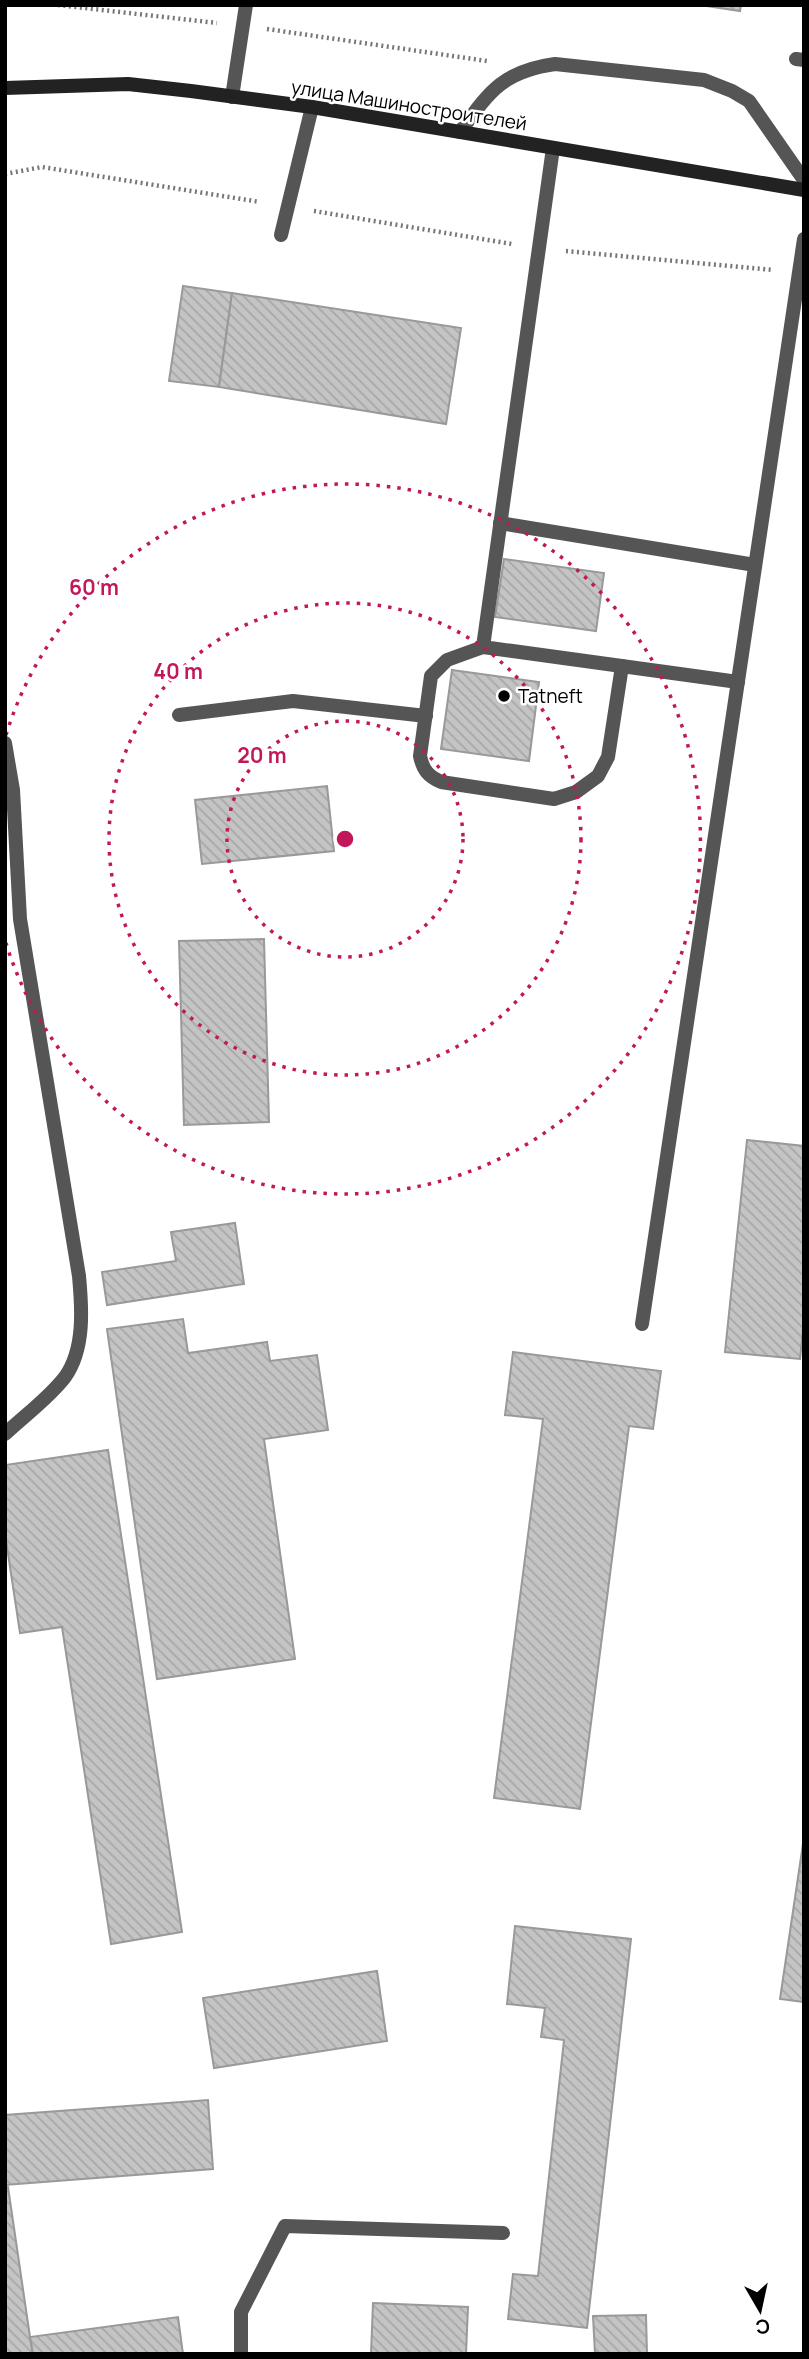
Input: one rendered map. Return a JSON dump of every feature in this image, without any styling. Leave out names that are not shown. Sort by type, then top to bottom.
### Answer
[{"type":"main road","name":"улица Машиностроителей","points":[[5,88],[128,85],[312,107],[804,190]]},
{"type":"lane","points":[[232,97],[246,5]]},
{"type":"lane","points":[[460,132],[488,93],[505,79],[532,67],[555,64],[704,80],[749,101],[804,180]]},
{"type":"lane","points":[[281,235],[312,107]]},
{"type":"lane","points":[[483,647],[553,148]]},
{"type":"lane","points":[[642,1324],[804,239]]},
{"type":"lane","points":[[500,523],[755,565]]},
{"type":"lane","points":[[622,666],[608,757],[598,776],[576,792],[554,799],[441,782],[429,777],[422,767],[420,756],[431,676],[438,667],[483,647],[622,666],[738,682]]},
{"type":"lane","points":[[179,715],[293,701],[426,716]]},
{"type":"lane","points":[[5,743],[13,790],[20,919],[79,1276],[82,1314],[77,1347],[65,1377],[5,1434]]},
{"type":"lane","points":[[241,2354],[241,2312],[285,2227],[503,2233]]},
{"type":"path","points":[[58,5],[243,26],[532,67]]},
{"type":"path","points":[[5,174],[42,167],[539,248],[799,272]]},
{"type":"building","points":[[700,5],[741,5],[740,11]]},
{"type":"building","points":[[183,286],[232,293],[219,387],[169,381]]},
{"type":"building","points":[[232,293],[461,328],[446,424],[219,387]]},
{"type":"building","points":[[504,559],[604,573],[596,631],[495,617]]},
{"type":"building","points":[[452,670],[539,682],[529,761],[441,749]]},
{"type":"building","points":[[327,786],[334,851],[202,864],[195,800]]},
{"type":"building","points":[[264,939],[269,1122],[184,1125],[179,941]]},
{"type":"building","points":[[747,1140],[804,1146],[804,1320],[800,1359],[725,1352]]},
{"type":"building","points":[[235,1223],[244,1284],[107,1305],[102,1272],[176,1261],[171,1232]]},
{"type":"building","points":[[183,1319],[188,1353],[267,1342],[270,1361],[317,1355],[328,1430],[264,1439],[295,1659],[157,1679],[107,1329]]},
{"type":"building","points":[[513,1352],[661,1371],[653,1429],[629,1426],[580,1809],[494,1798],[543,1419],[505,1415]]},
{"type":"building","points":[[108,1450],[182,1932],[111,1944],[62,1627],[20,1633],[5,1534],[5,1465]]},
{"type":"building","points":[[804,1837],[804,2002],[780,1999]]},
{"type":"building","points":[[515,1926],[631,1939],[587,2328],[508,2319],[513,2274],[538,2276],[564,2040],[541,2037],[545,2008],[507,2004]]},
{"type":"building","points":[[377,1971],[387,2041],[214,2068],[203,1998]]},
{"type":"building","points":[[208,2100],[213,2169],[5,2185],[5,2115]]},
{"type":"building","points":[[8,2187],[33,2354],[5,2354],[5,2188]]},
{"type":"building","points":[[373,2303],[468,2307],[466,2354],[371,2354]]},
{"type":"building","points":[[646,2315],[647,2354],[595,2354],[593,2316]]},
{"type":"building","points":[[178,2317],[183,2354],[33,2354],[30,2337]]},
{"type":"place","name":"Tatneft","points":[[504,696]]}]
